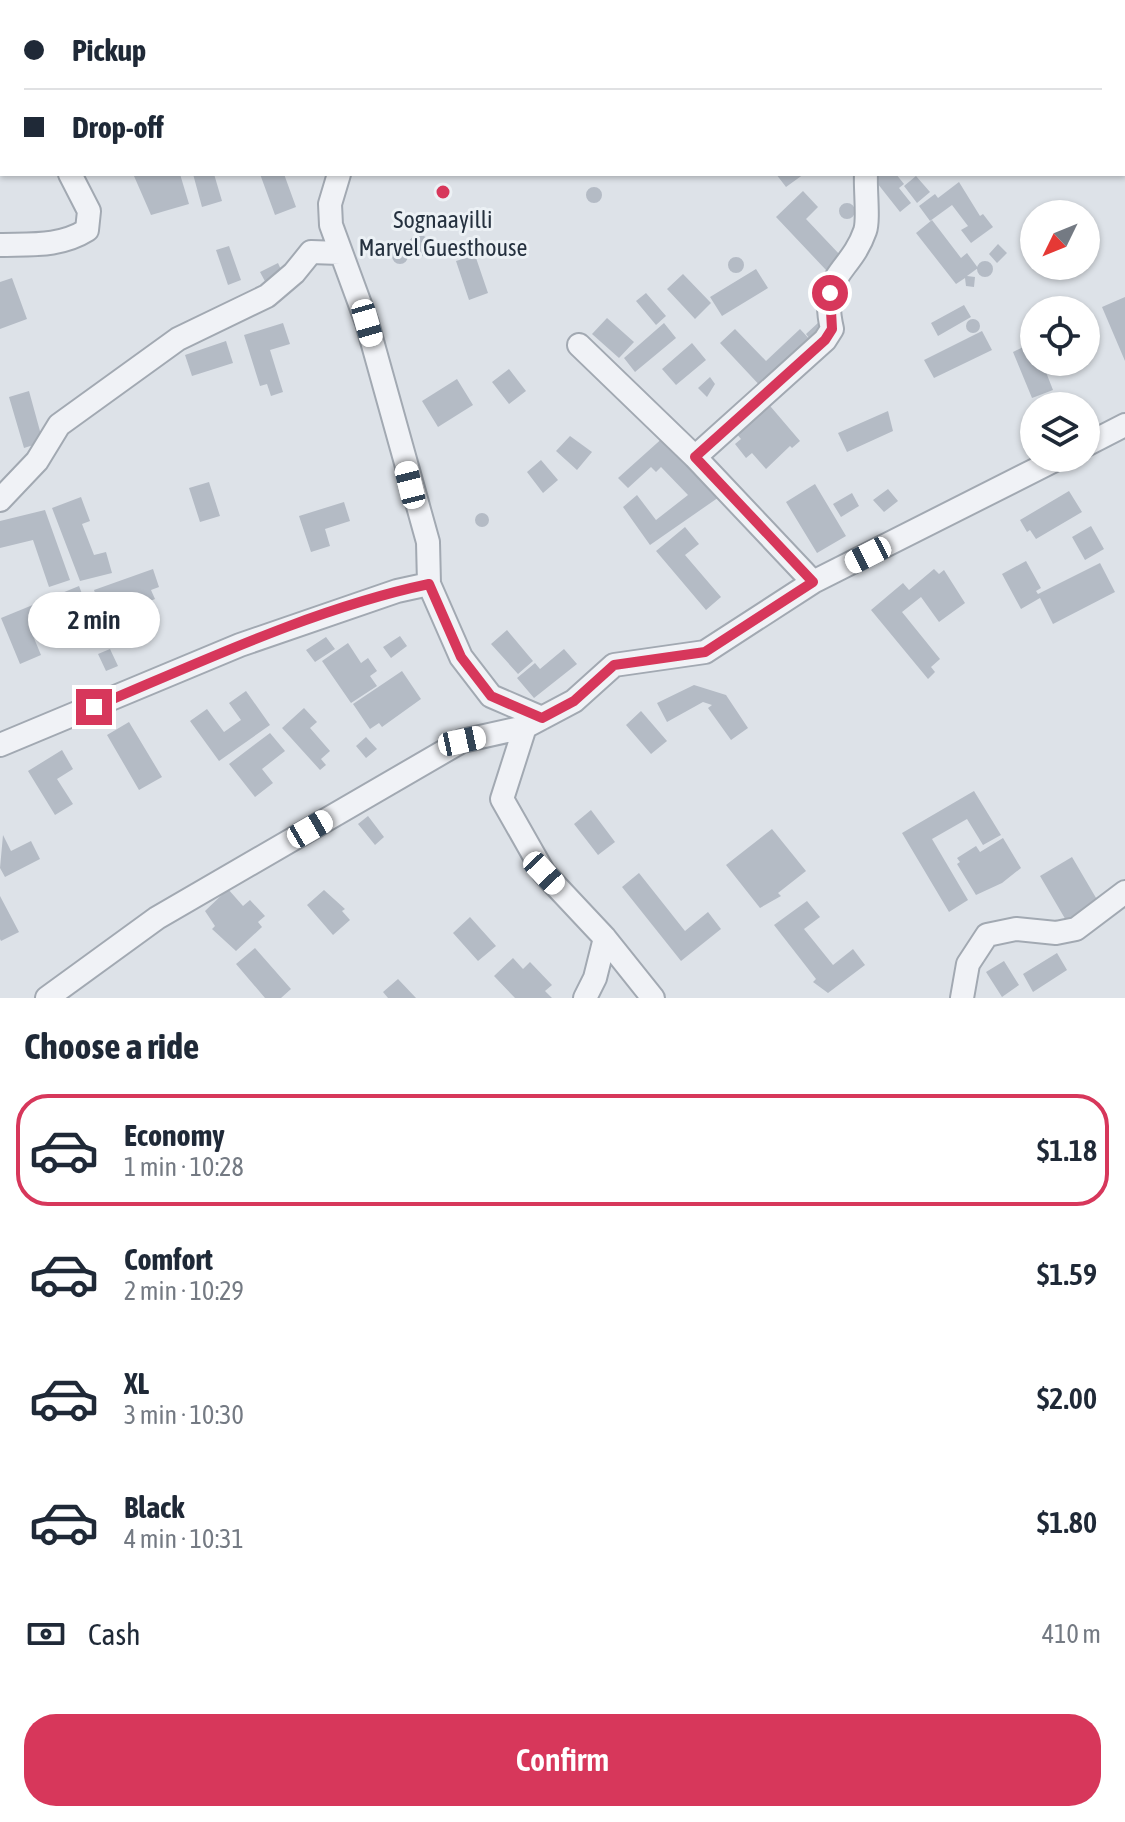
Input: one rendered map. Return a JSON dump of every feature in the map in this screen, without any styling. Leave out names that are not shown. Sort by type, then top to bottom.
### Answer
[{"type":"street","points":[[0,245],[54,244],[74,239],[87,230],[89,211],[71,176]]},
{"type":"street","points":[[338,176],[330,204],[340,253],[367,323],[428,542],[429,584],[461,657],[491,696],[534,723]]},
{"type":"street","points":[[695,457],[825,340],[832,329],[829,315],[833,278],[855,250],[866,228],[866,176]]},
{"type":"street","points":[[0,500],[37,461],[59,425],[102,392],[178,339],[267,296],[294,273],[311,252],[340,253]]},
{"type":"street","points":[[579,345],[695,457],[813,582]]},
{"type":"street","points":[[1100,438],[1125,425]]},
{"type":"street","points":[[47,998],[157,918],[462,741],[534,723],[574,701],[614,665],[705,652],[813,582],[1031,472]]},
{"type":"street","points":[[0,745],[240,645],[397,591],[429,584]]},
{"type":"street","points":[[534,723],[502,799],[544,873],[605,938],[653,998]]},
{"type":"street","points":[[962,998],[968,964],[987,935],[1016,929],[1056,933],[1076,929],[1125,892]]},
{"type":"street","points":[[585,998],[595,978],[605,938]]},
{"type":"building","points":[[134,176],[181,176],[189,204],[151,215]]},
{"type":"building","points":[[194,176],[215,176],[222,201],[202,207]]},
{"type":"building","points":[[261,176],[285,176],[296,207],[275,215]]},
{"type":"building","points":[[778,176],[801,176],[786,187]]},
{"type":"building","points":[[872,176],[898,176],[904,184],[899,188],[911,203],[900,212]]},
{"type":"building","points":[[916,176],[930,192],[917,203],[904,186]]},
{"type":"building","points":[[959,182],[980,216],[983,214],[993,227],[971,243],[961,230],[968,226],[952,205],[930,221],[919,206],[935,194],[938,198]]},
{"type":"building","points":[[594,187],[602,195],[594,203],[586,195]]},
{"type":"building","points":[[803,191],[818,207],[806,219],[841,256],[826,270],[776,217]]},
{"type":"building","points":[[847,203],[855,211],[847,219],[839,211]]},
{"type":"building","points":[[932,220],[961,258],[967,253],[978,268],[967,276],[975,277],[974,287],[966,286],[965,278],[956,284],[916,233]]},
{"type":"building","points":[[419,235],[427,238],[430,246],[427,254],[419,257],[411,254],[408,246],[411,238]]},
{"type":"building","points":[[998,244],[1007,253],[997,263],[989,254]]},
{"type":"building","points":[[229,246],[241,280],[228,285],[216,250]]},
{"type":"building","points":[[397,248],[403,248],[408,256],[406,262],[397,264],[392,259],[392,253]]},
{"type":"building","points":[[475,255],[488,293],[469,300],[456,261]]},
{"type":"building","points":[[736,257],[744,265],[736,273],[728,265]]},
{"type":"building","points":[[985,261],[993,269],[985,277],[977,269]]},
{"type":"building","points":[[278,263],[284,276],[267,285],[260,272]]},
{"type":"building","points":[[756,269],[768,288],[722,316],[710,297]]},
{"type":"building","points":[[683,274],[711,303],[695,319],[667,289]]},
{"type":"building","points":[[12,278],[27,319],[0,329],[0,282]]},
{"type":"building","points":[[646,293],[666,316],[656,325],[636,301]]},
{"type":"building","points":[[1125,297],[1125,361],[1102,307]]},
{"type":"building","points":[[964,305],[971,317],[938,336],[931,323]]},
{"type":"building","points":[[607,318],[634,342],[619,358],[592,334]]},
{"type":"building","points":[[973,319],[980,326],[973,333],[966,326]]},
{"type":"building","points":[[819,322],[828,332],[765,391],[720,343],[735,329],[766,361],[800,329],[812,342],[806,334]]},
{"type":"building","points":[[283,323],[290,344],[270,350],[283,392],[271,396],[267,384],[260,386],[244,335]]},
{"type":"building","points":[[664,323],[676,338],[635,372],[624,358]]},
{"type":"building","points":[[982,331],[992,350],[934,378],[924,360]]},
{"type":"building","points":[[226,341],[233,363],[192,376],[185,355]]},
{"type":"building","points":[[692,343],[706,360],[676,385],[662,369]]},
{"type":"building","points":[[1020,349],[1020,369],[1013,352]]},
{"type":"building","points":[[509,369],[526,391],[509,404],[492,382]]},
{"type":"building","points":[[1023,376],[1048,376],[1053,390],[1030,392]]},
{"type":"building","points":[[710,377],[715,384],[707,397],[698,388]]},
{"type":"building","points":[[457,379],[473,405],[438,427],[422,401]]},
{"type":"building","points":[[29,391],[43,442],[24,448],[9,397]]},
{"type":"building","points":[[765,400],[800,441],[792,448],[790,446],[766,469],[752,453],[746,458],[735,444],[741,439],[732,428]]},
{"type":"building","points":[[888,411],[893,431],[847,452],[838,433]]},
{"type":"building","points":[[666,435],[722,495],[650,545],[623,507],[637,495],[656,520],[688,495],[661,467],[656,472],[651,467],[628,488],[618,478]]},
{"type":"building","points":[[570,436],[592,452],[577,470],[556,451]]},
{"type":"building","points":[[541,460],[558,480],[543,493],[527,472]]},
{"type":"building","points":[[209,482],[220,516],[200,522],[189,488]]},
{"type":"building","points":[[815,484],[846,536],[817,553],[786,502]]},
{"type":"building","points":[[888,489],[898,501],[884,512],[873,500]]},
{"type":"building","points":[[1069,491],[1082,512],[1036,539],[1030,530],[1027,532],[1020,520]]},
{"type":"building","points":[[852,493],[859,506],[841,517],[833,504]]},
{"type":"building","points":[[81,497],[90,521],[82,524],[94,555],[106,552],[112,573],[80,581],[52,508]]},
{"type":"building","points":[[344,502],[350,521],[325,529],[330,546],[311,552],[299,516]]},
{"type":"building","points":[[45,510],[70,580],[49,587],[33,540],[0,548],[0,521]]},
{"type":"building","points":[[482,513],[489,520],[482,527],[475,520]]},
{"type":"building","points":[[1091,526],[1104,549],[1085,560],[1072,537]]},
{"type":"building","points":[[685,527],[699,544],[685,555],[721,597],[706,610],[656,551]]},
{"type":"building","points":[[1026,561],[1041,588],[1036,591],[1038,594],[1100,563],[1115,592],[1053,624],[1040,598],[1021,609],[1002,574]]},
{"type":"building","points":[[153,569],[159,587],[151,590],[155,599],[148,602],[150,608],[106,623],[94,590]]},
{"type":"building","points":[[934,569],[939,574],[944,570],[965,603],[939,622],[921,597],[902,612],[940,659],[931,667],[935,672],[928,679],[871,610],[903,583],[909,590]]},
{"type":"building","points":[[79,586],[97,632],[77,640],[67,616],[31,631],[41,655],[20,664],[1,618]]},
{"type":"building","points":[[507,630],[533,661],[518,674],[491,644]]},
{"type":"building","points":[[400,636],[407,646],[391,658],[383,647]]},
{"type":"building","points":[[326,637],[335,649],[315,662],[306,650]]},
{"type":"building","points":[[348,643],[361,663],[368,658],[377,671],[370,676],[377,686],[351,703],[322,661]]},
{"type":"building","points":[[110,649],[118,666],[106,671],[98,654]]},
{"type":"building","points":[[564,649],[577,664],[534,698],[517,678],[535,663],[540,669]]},
{"type":"building","points":[[402,671],[421,699],[382,727],[379,723],[370,729],[353,704]]},
{"type":"building","points":[[694,685],[726,695],[748,728],[731,740],[708,708],[712,705],[703,702],[667,722],[657,703]]},
{"type":"building","points":[[246,691],[270,725],[219,761],[190,721],[207,709],[224,732],[241,720],[229,703]]},
{"type":"building","points":[[304,708],[317,722],[310,728],[330,751],[321,759],[326,765],[320,770],[282,728]]},
{"type":"building","points":[[641,711],[667,741],[651,754],[626,725]]},
{"type":"building","points":[[129,722],[162,777],[139,790],[107,735]]},
{"type":"building","points":[[270,733],[285,751],[262,769],[273,783],[255,797],[229,764]]},
{"type":"building","points":[[366,737],[377,749],[366,758],[356,746]]},
{"type":"building","points":[[62,750],[73,769],[57,779],[73,804],[55,815],[28,771]]},
{"type":"building","points":[[974,791],[1001,835],[983,845],[967,819],[932,839],[968,900],[949,912],[902,833]]},
{"type":"building","points":[[591,810],[615,842],[598,855],[574,824]]},
{"type":"building","points":[[368,816],[384,837],[375,845],[358,824]]},
{"type":"building","points":[[772,829],[806,871],[778,893],[781,896],[760,908],[726,865]]},
{"type":"building","points":[[3,835],[11,851],[31,841],[40,859],[5,877],[0,868]]},
{"type":"building","points":[[1003,838],[1021,868],[1002,883],[976,895],[957,864],[960,862],[957,858],[976,846],[980,852]]},
{"type":"building","points":[[1072,857],[1099,903],[1067,922],[1040,876]]},
{"type":"building","points":[[639,873],[685,931],[708,912],[721,929],[681,961],[622,887]]},
{"type":"building","points":[[228,889],[243,906],[250,900],[265,916],[258,922],[262,927],[236,951],[212,929],[215,926],[205,911]]},
{"type":"building","points":[[324,890],[345,909],[342,911],[350,920],[333,935],[307,905]]},
{"type":"building","points":[[0,896],[19,932],[1,941],[0,939]]},
{"type":"building","points":[[807,901],[820,917],[804,929],[833,965],[853,949],[865,965],[828,993],[813,982],[816,979],[774,925]]},
{"type":"building","points":[[470,917],[496,946],[478,961],[453,933]]},
{"type":"building","points":[[255,948],[291,989],[281,998],[265,998],[236,964]]},
{"type":"building","points":[[1057,953],[1067,970],[1033,992],[1023,974]]},
{"type":"building","points":[[513,958],[523,969],[530,962],[552,985],[545,991],[552,998],[515,998],[494,976]]},
{"type":"building","points":[[1004,961],[1019,985],[1002,997],[986,972]]},
{"type":"building","points":[[398,979],[416,998],[388,998],[383,992]]},
{"type":"place","name":"Sognaayilli Marvel Guesthouse","points":[[443,192]]},
{"type":"route","points":[[94,707],[240,645],[397,591],[429,584],[461,657],[491,696],[542,718],[574,701],[614,665],[705,652],[813,582],[695,457],[825,340],[832,329],[830,293]]}]
